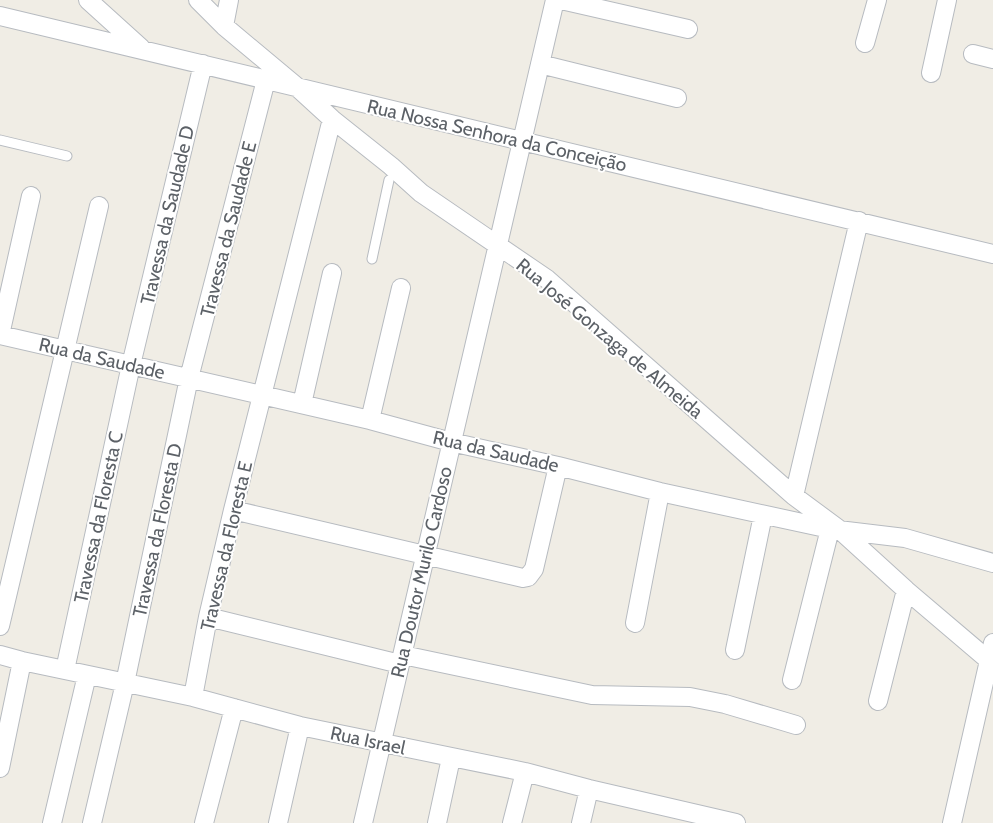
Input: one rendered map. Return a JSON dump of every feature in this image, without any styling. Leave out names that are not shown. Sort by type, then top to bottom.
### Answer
[{"type":"street","points":[[88,0],[144,50]]},
{"type":"street","name":"Rua José Gonzaga de Almeida","points":[[198,0],[224,26],[297,87],[390,173],[547,279],[794,496],[991,663]]},
{"type":"street","points":[[224,26],[229,0]]},
{"type":"street","name":"Rua Doutor Murilo Cardoso","points":[[363,823],[554,0]]},
{"type":"street","points":[[560,0],[688,29]]},
{"type":"street","points":[[865,43],[877,0]]},
{"type":"street","points":[[931,73],[947,0]]},
{"type":"street","name":"Rua Nossa Senhora da Conceição","points":[[0,16],[993,254]]},
{"type":"street","points":[[972,54],[993,60]]},
{"type":"street","name":"Travessa da Saudade D","points":[[131,365],[203,64]]},
{"type":"street","points":[[540,64],[677,98]]},
{"type":"street","name":"Travessa da Saudade E","points":[[189,378],[266,80]]},
{"type":"street","name":"Travessa da Floresta E","points":[[193,697],[208,617],[233,510],[332,119]]},
{"type":"street","points":[[0,335],[30,196]]},
{"type":"street","points":[[0,626],[99,206]]},
{"type":"street","points":[[794,496],[859,221]]},
{"type":"street","points":[[302,404],[332,273]]},
{"type":"street","points":[[370,420],[401,288]]},
{"type":"street","name":"Rua da Saudade","points":[[0,335],[370,420],[452,442],[660,492],[835,530],[905,538],[993,563]]},
{"type":"street","name":"Travessa da Floresta C","points":[[65,670],[131,365]]},
{"type":"street","name":"Travessa da Floresta D","points":[[92,823],[125,683],[189,378]]},
{"type":"street","points":[[233,510],[523,578],[528,577],[534,569],[558,466]]},
{"type":"street","points":[[635,623],[660,492]]},
{"type":"street","points":[[735,650],[763,515]]},
{"type":"street","points":[[792,680],[835,530]]},
{"type":"street","points":[[878,701],[906,590]]},
{"type":"street","points":[[208,617],[401,659],[592,694],[690,698],[725,704],[796,725]]},
{"type":"street","points":[[952,823],[991,663],[993,643]]},
{"type":"street","name":"Rua Israel","points":[[0,654],[22,661],[193,697],[300,726],[525,772],[736,823]]},
{"type":"street","points":[[0,768],[22,661]]},
{"type":"street","points":[[52,823],[87,675]]},
{"type":"street","points":[[204,823],[234,708]]},
{"type":"street","points":[[278,823],[300,726]]},
{"type":"street","points":[[437,823],[451,758]]},
{"type":"street","points":[[512,823],[525,772]]},
{"type":"street","points":[[581,823],[589,789]]},
{"type":"lane","points":[[0,140],[67,156]]},
{"type":"lane","points":[[372,259],[390,173]]}]
